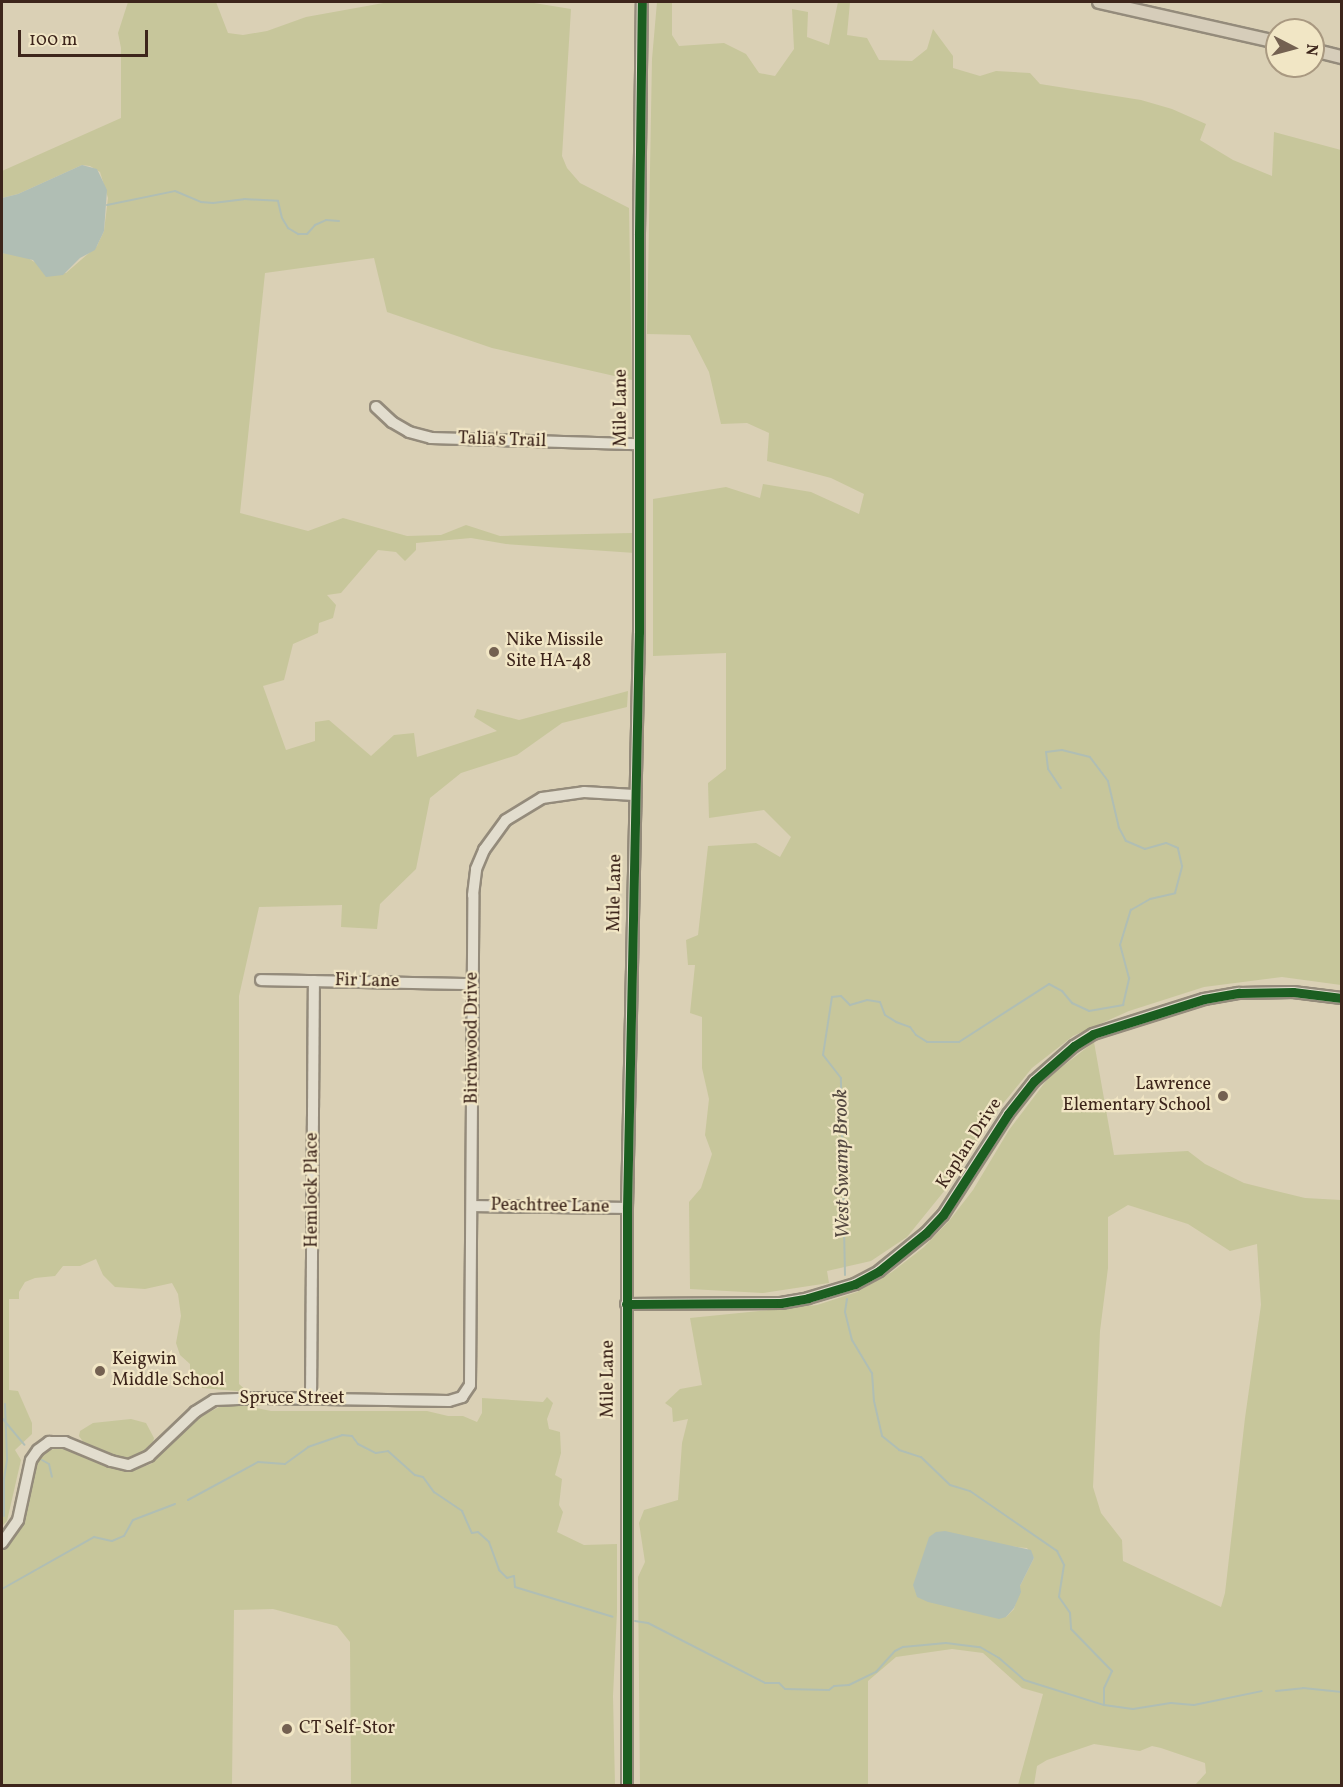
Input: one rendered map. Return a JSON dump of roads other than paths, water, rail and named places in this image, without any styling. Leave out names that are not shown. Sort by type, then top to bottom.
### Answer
[{"type":"main road","points":[[1099,2],[1265,39]]},
{"type":"main road","points":[[1325,53],[1341,57]]},
{"type":"street","name":"Mile Lane","points":[[627,1785],[626,1304],[634,795],[639,632],[638,444],[642,2]]},
{"type":"street","name":"Talia's Trail","points":[[376,407],[392,422],[409,432],[431,438],[638,444]]},
{"type":"street","name":"Birchwood Drive","points":[[462,1397],[470,1386],[473,895],[476,869],[495,834],[507,820],[542,798],[584,792],[634,795]]},
{"type":"street","name":"Fir Lane","points":[[261,980],[473,984]]},
{"type":"street","name":"Hemlock Place","points":[[311,1399],[314,981]]},
{"type":"street","name":"Kaplan Drive","points":[[626,1304],[782,1303],[808,1299],[855,1284],[879,1271],[926,1233],[943,1215],[1008,1114],[1035,1081],[1074,1046],[1094,1034],[1204,999],[1239,993],[1293,992],[1341,998]]},
{"type":"street","name":"Peachtree Lane","points":[[472,1206],[627,1208]]},
{"type":"street","name":"Spruce Street","points":[[2,1543],[18,1520],[31,1460],[46,1443],[65,1442],[111,1461],[132,1464],[149,1456],[195,1412],[214,1401],[311,1399],[449,1401],[462,1397]]},
{"type":"waterway","name":"West Swamp Brook","points":[[107,205],[175,191],[201,202],[213,203],[244,199],[278,201],[282,218],[288,228],[298,234],[307,234],[315,225],[326,220],[339,221]]},
{"type":"waterway","name":"West Swamp Brook","points":[[845,1275],[841,1078],[823,1055],[832,997],[841,996],[850,1005],[867,1000],[880,1002],[885,1015],[910,1027],[916,1035],[927,1042],[959,1042],[1049,984],[1062,991],[1072,1003],[1089,1011],[1123,1005],[1129,978],[1120,945],[1131,910],[1150,899],[1175,893],[1182,866],[1178,848],[1166,843],[1145,849],[1126,841],[1119,828],[1108,781],[1090,757],[1062,750],[1046,752],[1048,769],[1061,788]]},
{"type":"waterway","name":"West Swamp Brook","points":[[847,1299],[845,1312],[852,1340],[872,1373],[874,1401],[882,1436],[899,1450],[921,1457],[950,1485],[970,1491],[1057,1551],[1064,1565],[1059,1597],[1070,1613],[1071,1629],[1112,1671],[1104,1688],[1104,1705]]},
{"type":"waterway","points":[[4,1516],[4,1479],[7,1459],[5,1404]]},
{"type":"waterway","points":[[2,1418],[25,1445]]},
{"type":"waterway","points":[[188,1500],[258,1462],[285,1464],[308,1447],[342,1435],[352,1436],[358,1444],[376,1453],[388,1451],[415,1475],[423,1477],[434,1492],[462,1511],[472,1533],[478,1532],[489,1542],[499,1570],[507,1578],[514,1576],[515,1587],[613,1617]]},
{"type":"waterway","points":[[42,1460],[49,1464],[52,1477]]},
{"type":"waterway","points":[[2,1589],[94,1537],[112,1541],[124,1536],[133,1520],[175,1504]]},
{"type":"waterway","points":[[635,1621],[648,1623],[765,1683],[779,1683],[785,1689],[829,1690],[834,1686],[849,1685],[876,1672],[895,1651],[903,1647],[946,1643],[980,1647],[999,1658],[1024,1680],[1104,1705],[1133,1709],[1171,1703],[1194,1705],[1262,1691]]},
{"type":"waterway","points":[[1276,1691],[1303,1688],[1342,1692]]},
{"type":"place","name":"Nike Missile Site HA-48","points":[[494,652]]},
{"type":"place","name":"Lawrence Elementary School","points":[[1223,1096]]},
{"type":"place","name":"Keigwin Middle School","points":[[100,1371]]},
{"type":"place","name":"CT Self-Stor","points":[[287,1729]]}]
